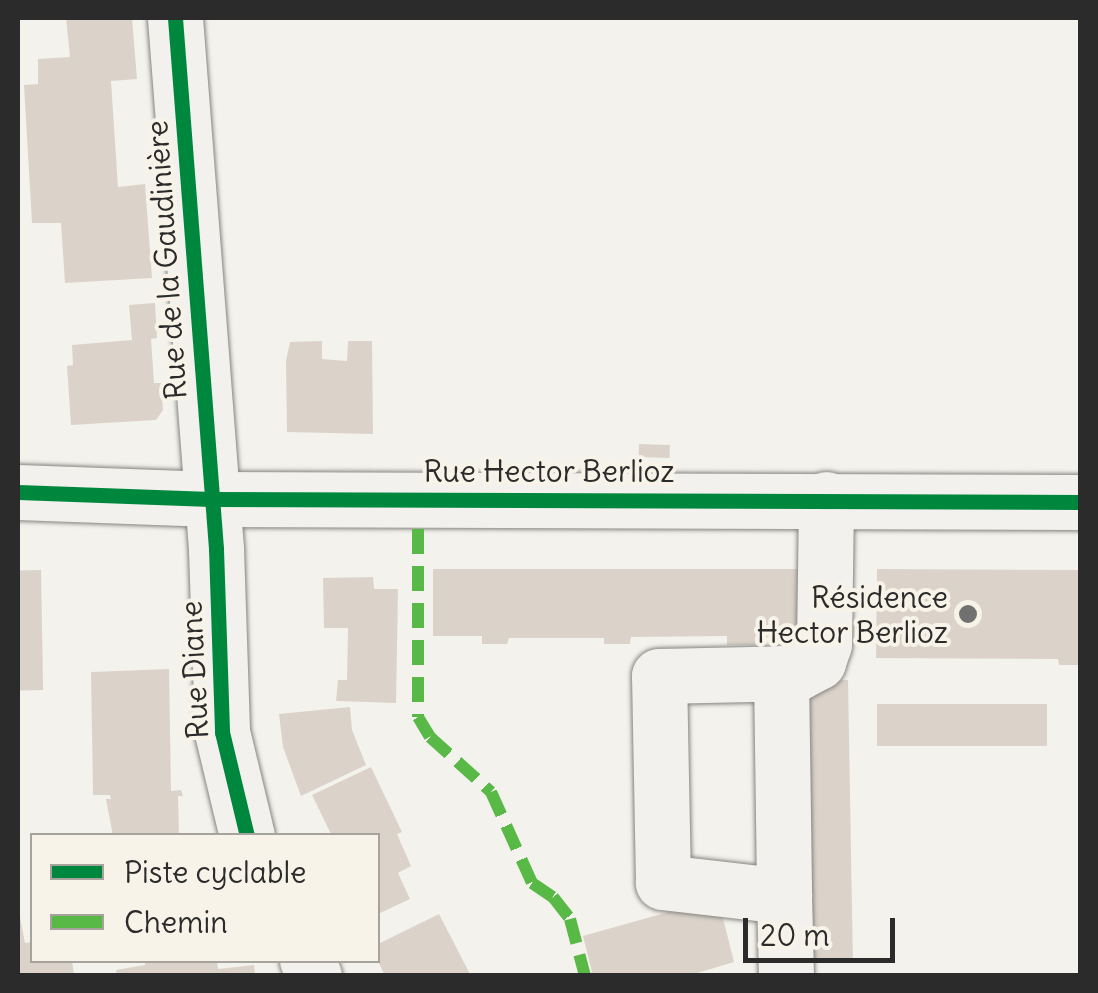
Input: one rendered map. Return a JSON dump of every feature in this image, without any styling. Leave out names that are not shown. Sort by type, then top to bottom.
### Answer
[{"type":"street","name":"Rue de la Gaudinière","points":[[175,18],[212,499]]},
{"type":"street","name":"Rue Hector Berlioz","points":[[18,492],[212,499],[1080,502]]},
{"type":"street","name":"Rue Diane","points":[[212,499],[222,732],[246,833]]},
{"type":"street","points":[[784,896],[664,882],[660,676],[781,673],[810,668],[822,655],[826,499]]},
{"type":"street","points":[[781,673],[786,976]]},
{"type":"building","points":[[66,18],[132,18],[137,79],[111,81],[118,187],[145,184],[152,278],[65,283],[61,223],[32,223],[24,85],[38,84],[38,59],[70,57]]},
{"type":"building","points":[[155,303],[157,338],[151,339],[154,383],[161,383],[163,410],[156,420],[71,425],[67,366],[73,365],[72,345],[132,340],[129,305]]},
{"type":"building","points":[[322,341],[322,359],[347,361],[348,341],[372,341],[373,434],[287,432],[286,361],[290,342]]},
{"type":"building","points":[[639,444],[670,445],[670,458],[639,457]]},
{"type":"building","points":[[433,569],[804,569],[804,638],[755,637],[755,645],[727,645],[727,636],[631,637],[630,644],[604,644],[604,638],[509,638],[507,644],[482,644],[482,636],[433,636]]},
{"type":"building","name":"Résidence Hector Berlioz","points":[[877,569],[1080,570],[1080,665],[1059,665],[1058,659],[876,658]]},
{"type":"building","points":[[18,570],[41,570],[43,690],[20,690]]},
{"type":"building","points":[[373,577],[374,589],[398,589],[396,703],[336,701],[338,680],[347,680],[348,628],[324,628],[323,578]]},
{"type":"building","points":[[169,669],[171,791],[181,790],[183,796],[178,796],[179,833],[112,833],[106,799],[111,799],[110,795],[93,795],[91,672]]},
{"type":"building","points":[[848,680],[853,958],[810,959],[805,681]]},
{"type":"building","points":[[877,704],[1047,704],[1047,746],[877,746]]},
{"type":"building","points":[[350,707],[352,730],[366,765],[301,796],[283,747],[279,714]]},
{"type":"building","points":[[371,767],[402,832],[397,834],[411,866],[398,873],[410,899],[380,913],[380,833],[331,833],[312,795]]},
{"type":"building","points":[[718,898],[734,962],[687,976],[593,976],[583,936]]},
{"type":"building","points":[[18,907],[25,943],[30,942],[30,963],[72,963],[74,976],[18,976]]},
{"type":"building","points":[[439,914],[471,976],[385,976],[379,963],[380,943]]},
{"type":"building","points":[[217,963],[218,969],[254,965],[255,976],[117,976],[116,970]]},
{"type":"marked path","points":[[418,529],[418,717],[430,737],[491,792],[532,883],[553,897],[570,919],[585,976]]},
{"type":"cycle path","points":[[175,18],[216,549],[222,732],[246,833]]},
{"type":"cycle path","points":[[18,492],[211,499],[1080,502]]},
{"type":"place","name":"Résidence Hector Berlioz","points":[[968,614]]}]
